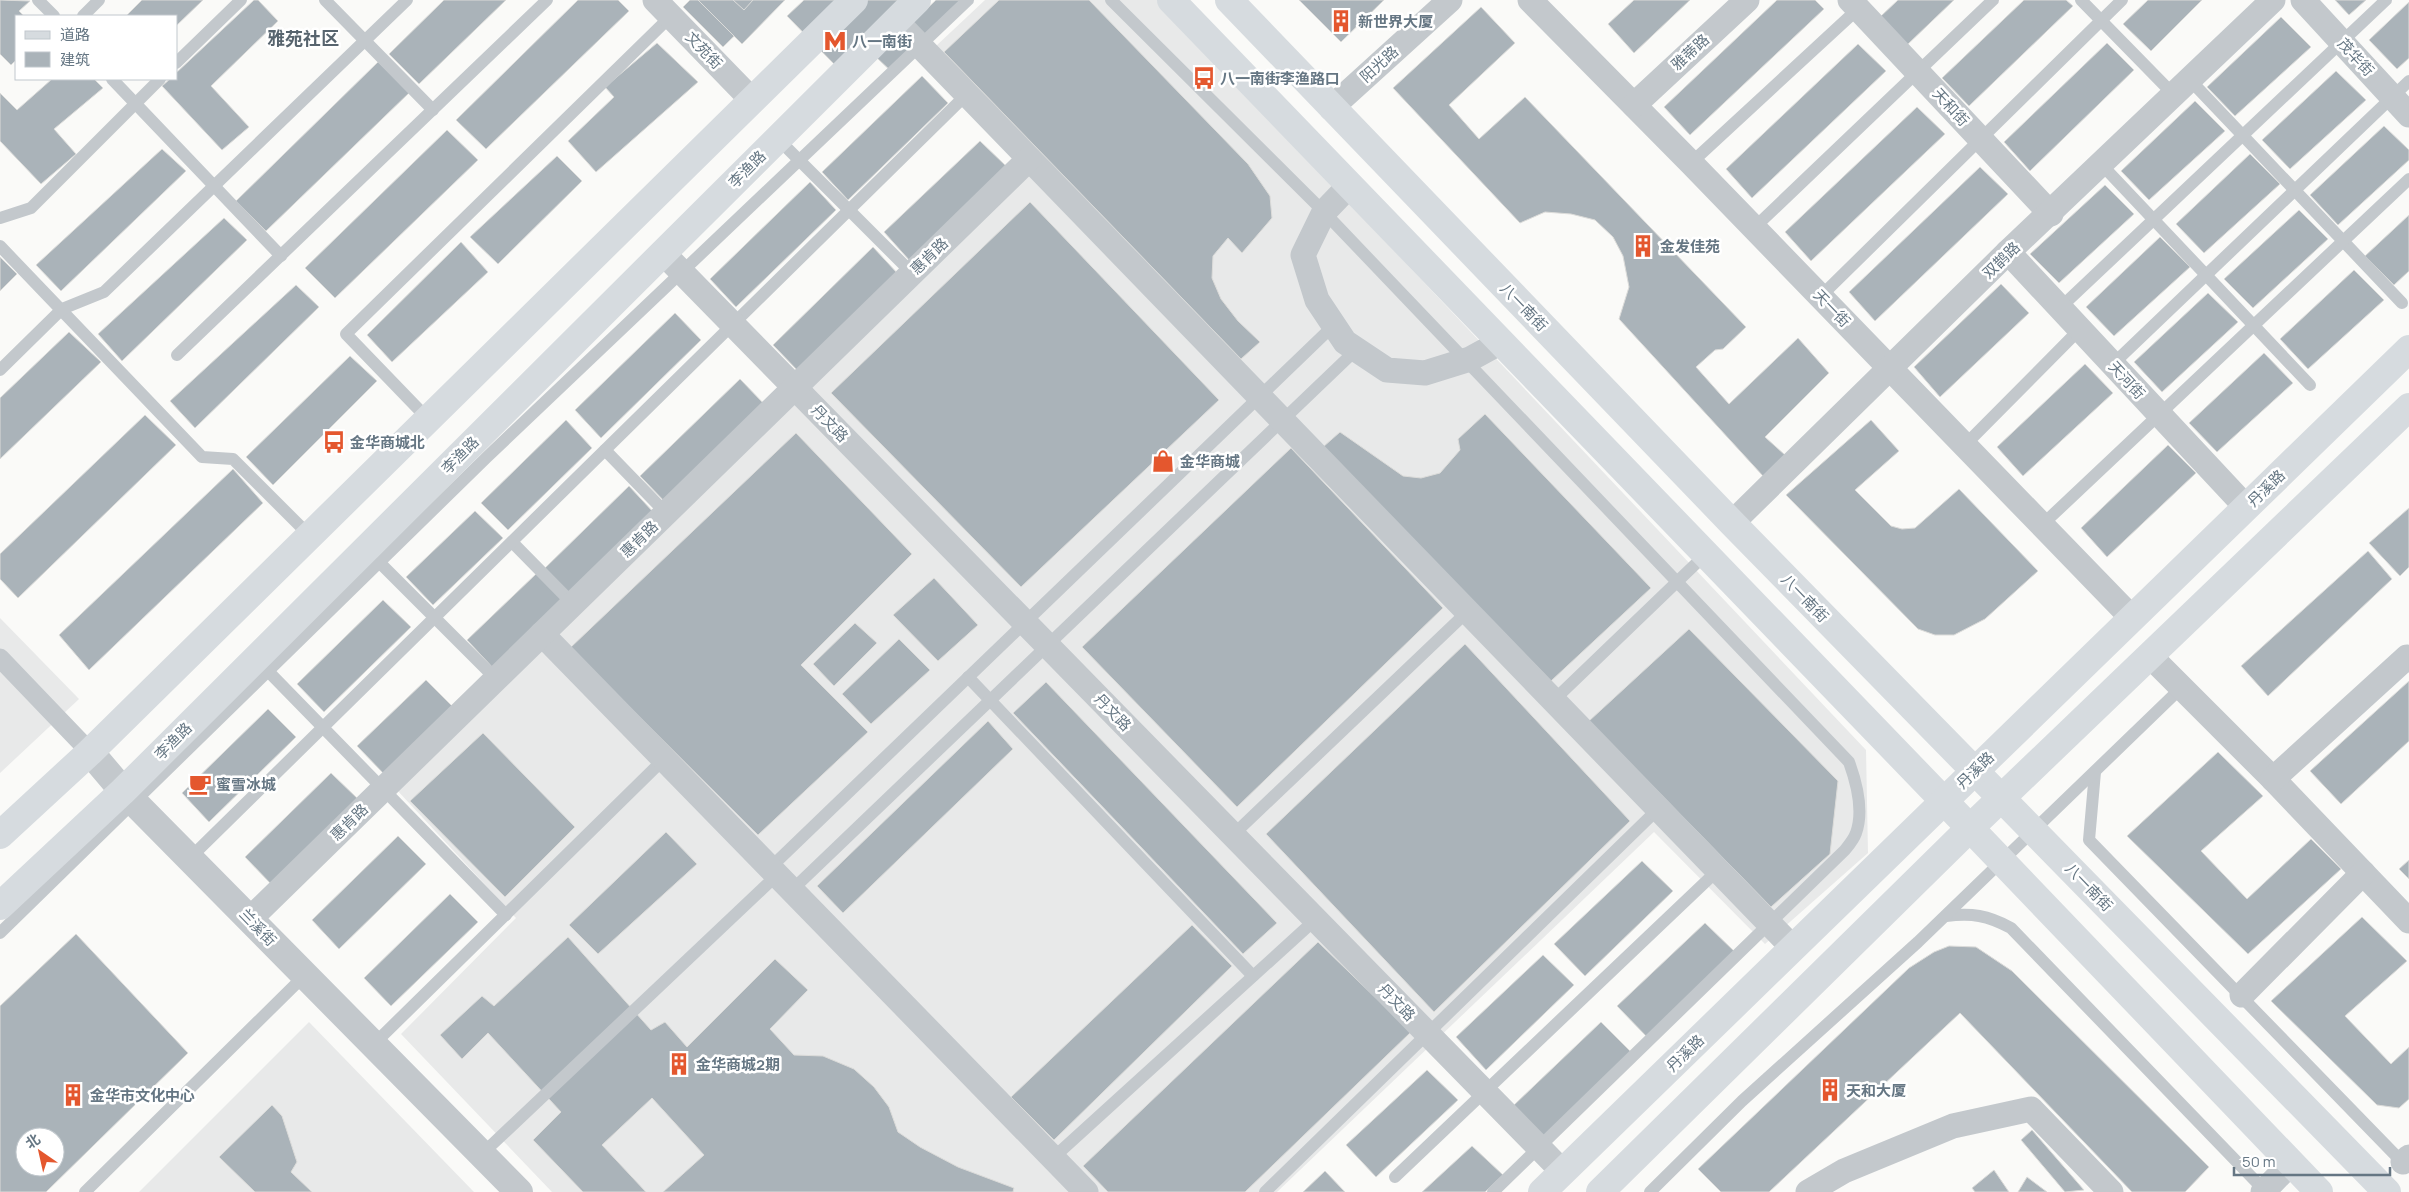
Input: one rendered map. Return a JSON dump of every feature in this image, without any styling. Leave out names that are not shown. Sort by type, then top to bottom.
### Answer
[{"type":"main road","points":[[0,835],[90,752],[854,0]]},
{"type":"main road","name":"李渔路","points":[[0,906],[129,796],[673,262],[778,139],[917,0]]},
{"type":"main road","points":[[1171,0],[2319,1192]]},
{"type":"main road","name":"八一南街","points":[[1229,0],[1732,523],[2387,1192]]},
{"type":"main road","name":"丹溪路","points":[[1542,1192],[2409,349]]},
{"type":"main road","points":[[1600,1192],[1970,828],[2409,407]]},
{"type":"street","name":"阳光路","points":[[1331,108],[1450,0]]},
{"type":"street","name":"天一街","points":[[1530,0],[1821,296],[2132,618]]},
{"type":"street","name":"雅蒂路","points":[[1634,105],[1747,0]]},
{"type":"street","name":"双鹊路","points":[[1732,523],[2008,252],[2051,214],[2273,0]]},
{"type":"street","name":"茂华街","points":[[2303,0],[2342,42],[2401,89],[2409,115]]},
{"type":"street","name":"天和街","points":[[1858,3],[1918,72],[2051,214]]},
{"type":"street","name":"文苑街","points":[[663,8],[752,100]]},
{"type":"street","points":[[896,21],[1793,948]]},
{"type":"street","name":"惠肯路","points":[[250,919],[1029,159]]},
{"type":"street","points":[[1350,185],[1324,212],[1303,256],[1317,300],[1345,342],[1387,370],[1426,373],[1465,360],[1501,342]]},
{"type":"street","name":"天河街","points":[[2008,252],[2246,507]]},
{"type":"street","name":"丹文路","points":[[673,262],[1563,1172]]},
{"type":"street","points":[[542,634],[1086,1192]]},
{"type":"street","points":[[2150,656],[2273,779],[2409,921]]},
{"type":"street","name":"兰溪街","points":[[0,658],[90,752],[129,796],[192,857],[250,919],[519,1192]]},
{"type":"street","points":[[2273,779],[2407,658],[2409,660]]},
{"type":"street","points":[[2242,995],[2364,873]]},
{"type":"street","points":[[1808,1192],[1835,1185],[1844,1171],[1953,1126],[2032,1109],[2111,1192]]},
{"type":"street","points":[[2264,1191],[2291,1163]]},
{"type":"lane","points":[[38,0],[53,15]]},
{"type":"lane","points":[[84,15],[99,0]]},
{"type":"lane","points":[[178,61],[242,0]]},
{"type":"lane","points":[[325,0],[433,110]]},
{"type":"lane","points":[[0,370],[62,309],[104,292],[407,0]]},
{"type":"lane","points":[[177,356],[547,0]]},
{"type":"lane","points":[[673,262],[799,160],[968,0]]},
{"type":"lane","points":[[1111,0],[1324,212],[1849,762],[1857,784],[1859,807],[1856,833],[1849,844],[1492,1192]]},
{"type":"lane","points":[[1754,228],[1993,0]]},
{"type":"lane","points":[[2081,0],[2101,20],[2242,135],[2402,304]]},
{"type":"lane","points":[[1821,296],[2122,0]]},
{"type":"lane","points":[[2060,308],[2386,0]]},
{"type":"lane","points":[[1691,163],[1858,3]]},
{"type":"lane","points":[[428,419],[346,334],[663,8]]},
{"type":"lane","points":[[113,80],[281,256]]},
{"type":"lane","points":[[0,218],[31,208],[159,80]]},
{"type":"lane","points":[[2113,364],[2401,89]]},
{"type":"lane","points":[[192,857],[967,94]]},
{"type":"lane","points":[[778,139],[912,273]]},
{"type":"lane","points":[[2102,164],[2310,385]]},
{"type":"lane","points":[[2042,525],[2409,179]]},
{"type":"lane","points":[[0,246],[202,457],[233,459],[310,536]]},
{"type":"lane","points":[[780,878],[968,677],[1334,325]]},
{"type":"lane","points":[[1965,445],[2080,329]]},
{"type":"lane","points":[[482,1154],[780,878],[990,700],[1357,349]]},
{"type":"lane","points":[[605,450],[666,513]]},
{"type":"lane","points":[[512,542],[573,604]]},
{"type":"lane","points":[[1553,701],[1706,554]]},
{"type":"lane","points":[[372,556],[496,679]]},
{"type":"lane","points":[[1234,835],[1467,612]]},
{"type":"lane","points":[[262,665],[506,915]]},
{"type":"lane","points":[[968,677],[1253,976]]},
{"type":"lane","points":[[1650,1192],[1742,1101],[1946,916],[2182,688]]},
{"type":"lane","points":[[374,1044],[664,760]]},
{"type":"lane","points":[[2095,772],[2089,840],[2407,1162]]},
{"type":"lane","points":[[0,932],[129,796]]},
{"type":"lane","points":[[1264,1192],[1658,809]]},
{"type":"lane","points":[[1395,1177],[1717,871]]},
{"type":"lane","points":[[1946,916],[1967,913],[1992,918],[2011,928],[2264,1191]]},
{"type":"lane","points":[[1053,1158],[1316,919]]},
{"type":"lane","points":[[85,1192],[305,975]]},
{"type":"shaded area","name":"金华商城","points":[[985,0],[1157,0],[1866,750],[1868,853],[1765,944],[1654,832],[1277,1192],[552,1192],[401,1034],[516,918],[396,789],[1029,172],[919,62]]},
{"type":"shaded area","points":[[0,618],[79,699],[0,773]]},
{"type":"shaded area","points":[[309,1022],[474,1192],[139,1192]]},
{"type":"building","points":[[0,0],[30,1],[19,11],[23,15],[15,15],[15,61],[11,65],[0,54]]},
{"type":"building","points":[[142,0],[203,0],[178,24],[178,15],[127,15]]},
{"type":"building","points":[[254,0],[258,0],[278,21],[211,86],[249,127],[222,150],[162,86],[169,80],[178,80],[178,71]]},
{"type":"building","points":[[444,0],[506,0],[419,84],[389,54]]},
{"type":"building","points":[[578,0],[618,0],[629,11],[486,149],[456,120]]},
{"type":"building","points":[[690,0],[771,0],[723,47],[683,7]]},
{"type":"building","points":[[698,0],[733,0],[744,10],[753,0],[785,0],[742,44]]},
{"type":"building","name":"八一南街","points":[[804,0],[902,0],[835,65],[787,16]]},
{"type":"building","name":"八一南街","points":[[936,0],[970,0],[895,75],[876,57]]},
{"type":"building","points":[[999,0],[1089,0],[1248,164],[1270,196],[1272,218],[1242,253],[1228,238],[1213,256],[1212,278],[1221,299],[1238,321],[1260,342],[1241,359],[944,52]]},
{"type":"building","name":"新世界大厦","points":[[1299,0],[1384,0],[1341,42]]},
{"type":"building","points":[[1634,0],[1690,0],[1634,53],[1608,24]]},
{"type":"building","points":[[1777,0],[1815,0],[1824,9],[1690,135],[1664,107]]},
{"type":"building","points":[[1898,0],[1954,0],[1907,45],[1881,16]]},
{"type":"building","points":[[2024,0],[2066,0],[2073,6],[1969,106],[1942,78]]},
{"type":"building","points":[[2148,0],[2202,0],[2151,51],[2123,24]]},
{"type":"building","points":[[2335,0],[2366,0],[2349,15]]},
{"type":"building","points":[[2409,2],[2409,58],[2397,69],[2369,40]]},
{"type":"building","name":"金发佳苑","points":[[1481,7],[1515,43],[1449,105],[1479,139],[1525,97],[1746,327],[1723,349],[1715,350],[1696,367],[1729,404],[1798,338],[1829,373],[1765,437],[1785,455],[1763,476],[1619,319],[1629,287],[1623,256],[1613,237],[1595,220],[1571,214],[1545,212],[1520,223],[1393,88]]},
{"type":"building","points":[[2281,17],[2311,47],[2235,116],[2207,87]]},
{"type":"building","points":[[657,43],[698,82],[596,172],[568,141],[614,97],[605,87]]},
{"type":"building","points":[[2107,43],[2134,70],[2030,171],[2004,142]]},
{"type":"building","points":[[1858,44],[1886,71],[1752,198],[1726,169]]},
{"type":"building","points":[[378,62],[410,92],[266,231],[236,201]]},
{"type":"building","points":[[2336,71],[2366,100],[2290,169],[2262,140]]},
{"type":"building","points":[[922,76],[948,103],[848,200],[822,172]]},
{"type":"building","points":[[51,80],[95,80],[103,88],[54,129],[76,154],[41,184],[0,141],[0,93],[17,110]]},
{"type":"building","points":[[2195,101],[2225,131],[2149,200],[2121,171]]},
{"type":"building","points":[[1917,107],[1945,134],[1811,261],[1785,232]]},
{"type":"building","points":[[2384,126],[2409,150],[2409,160],[2338,225],[2310,195]]},
{"type":"building","points":[[447,130],[478,160],[335,298],[305,268]]},
{"type":"building","points":[[980,141],[1006,166],[910,261],[884,232]]},
{"type":"building","points":[[162,149],[186,171],[61,291],[36,265]]},
{"type":"building","points":[[2250,154],[2280,184],[2204,253],[2176,224]]},
{"type":"building","points":[[557,156],[582,181],[498,264],[470,237]]},
{"type":"building","points":[[1980,167],[2008,194],[1875,321],[1849,292]]},
{"type":"building","points":[[810,182],[836,210],[736,307],[710,279]]},
{"type":"building","points":[[2105,185],[2134,214],[2059,283],[2030,254]]},
{"type":"building","points":[[1030,202],[1219,400],[1021,587],[831,393]]},
{"type":"building","points":[[2299,210],[2328,239],[2253,308],[2224,279]]},
{"type":"building","points":[[2409,215],[2409,271],[2394,285],[2365,256]]},
{"type":"building","points":[[224,218],[247,240],[122,361],[98,334]]},
{"type":"building","points":[[2160,237],[2190,267],[2114,336],[2086,307]]},
{"type":"building","points":[[461,242],[488,272],[392,362],[367,335]]},
{"type":"building","points":[[873,247],[899,275],[799,372],[773,345]]},
{"type":"building","points":[[0,257],[17,274],[0,291]]},
{"type":"building","points":[[2354,270],[2384,300],[2308,369],[2280,339]]},
{"type":"building","points":[[2001,284],[2029,313],[1940,397],[1914,367]]},
{"type":"building","points":[[296,285],[319,307],[195,428],[170,401]]},
{"type":"building","points":[[2208,293],[2238,322],[2162,392],[2134,362]]},
{"type":"building","points":[[675,313],[701,340],[601,438],[575,410]]},
{"type":"building","points":[[69,332],[101,362],[0,459],[0,398]]},
{"type":"building","points":[[2264,353],[2293,383],[2217,452],[2189,423]]},
{"type":"building","points":[[350,356],[377,381],[273,485],[246,457]]},
{"type":"building","points":[[2085,364],[2113,393],[2023,476],[1997,447]]},
{"type":"building","points":[[740,379],[766,406],[666,503],[640,476]]},
{"type":"building","points":[[1485,414],[1651,588],[1551,681],[1323,447],[1340,432],[1403,476],[1421,478],[1440,473],[1460,450],[1458,439]]},
{"type":"building","points":[[145,415],[176,445],[18,598],[0,579],[0,554]]},
{"type":"building","points":[[566,420],[592,448],[508,530],[481,503]]},
{"type":"building","points":[[1871,420],[1899,451],[1855,490],[1891,526],[1902,529],[1915,528],[1959,489],[2038,571],[1985,619],[1954,635],[1935,635],[1918,629],[1786,495]]},
{"type":"building","points":[[796,433],[912,554],[801,665],[868,732],[758,835],[570,648]]},
{"type":"building","points":[[2168,445],[2196,473],[2107,557],[2081,528]]},
{"type":"building","points":[[1291,448],[1443,608],[1237,807],[1082,647]]},
{"type":"building","points":[[233,469],[263,503],[89,670],[59,635]]},
{"type":"building","points":[[629,486],[655,514],[572,596],[544,569]]},
{"type":"building","points":[[2409,508],[2409,567],[2400,576],[2369,543]]},
{"type":"building","points":[[475,511],[503,538],[433,605],[406,577]]},
{"type":"building","points":[[2368,551],[2392,579],[2268,696],[2241,666]]},
{"type":"building","points":[[536,574],[564,602],[494,669],[467,640]]},
{"type":"building","points":[[934,578],[978,625],[938,661],[893,615]]},
{"type":"building","points":[[383,600],[411,627],[324,712],[297,684]]},
{"type":"building","points":[[855,623],[877,643],[834,686],[813,664]]},
{"type":"building","points":[[1689,629],[1838,781],[1830,854],[1771,907],[1589,721]]},
{"type":"building","points":[[899,639],[930,670],[871,724],[842,694]]},
{"type":"building","points":[[1465,644],[1630,821],[1434,1012],[1266,834]]},
{"type":"building","points":[[426,680],[454,708],[385,775],[357,746]]},
{"type":"building","points":[[2409,681],[2409,741],[2341,804],[2310,771]]},
{"type":"building","points":[[1046,682],[1277,923],[1243,954],[1013,713]]},
{"type":"building","points":[[268,709],[296,737],[209,822],[182,793]]},
{"type":"building","points":[[988,721],[1013,749],[843,913],[817,886]]},
{"type":"building","points":[[483,733],[575,827],[505,897],[410,801]]},
{"type":"building","points":[[2218,752],[2263,796],[2201,851],[2247,899],[2311,839],[2341,869],[2248,954],[2127,836]]},
{"type":"building","points":[[331,773],[359,800],[272,885],[245,857]]},
{"type":"building","points":[[666,832],[697,864],[598,954],[569,925]]},
{"type":"building","points":[[398,836],[426,864],[339,949],[312,920]]},
{"type":"building","points":[[2409,860],[2409,879],[2399,869]]},
{"type":"building","points":[[1642,861],[1673,891],[1585,976],[1554,944]]},
{"type":"building","points":[[450,894],[478,922],[391,1006],[364,978]]},
{"type":"building","points":[[2362,917],[2407,961],[2345,1016],[2391,1064],[2409,1047],[2409,1099],[2399,1108],[2377,1105],[2271,1001]]},
{"type":"building","points":[[1705,923],[1736,953],[1648,1038],[1617,1006]]},
{"type":"building","points":[[1192,925],[1232,966],[1054,1140],[1011,1097]]},
{"type":"building","name":"金华市文化中心","points":[[76,934],[188,1053],[65,1173],[65,1127],[15,1127],[15,1177],[61,1177],[46,1192],[0,1192],[0,1006]]},
{"type":"building","name":"金华商城2期","points":[[568,937],[651,1030],[665,1022],[687,1047],[775,959],[808,990],[770,1029],[794,1055],[823,1056],[854,1069],[874,1087],[889,1107],[898,1132],[920,1147],[958,1167],[1014,1188],[1013,1192],[663,1192],[704,1155],[652,1098],[602,1145],[646,1192],[583,1192],[533,1140],[561,1112],[488,1033],[462,1059],[440,1035],[482,996],[494,1006]]},
{"type":"building","points":[[1318,942],[1411,1032],[1245,1192],[1108,1192],[1083,1166]]},
{"type":"building","name":"天和大厦","points":[[1949,946],[1976,947],[2012,971],[2209,1167],[2185,1192],[2132,1192],[1960,1013],[1769,1192],[1721,1192],[1698,1169],[1909,968],[1934,952]]},
{"type":"building","points":[[1543,955],[1574,985],[1486,1070],[1456,1037]]},
{"type":"building","points":[[1601,1022],[1632,1053],[1544,1138],[1514,1105]]},
{"type":"building","points":[[1427,1070],[1458,1100],[1376,1177],[1346,1145]]},
{"type":"building","points":[[272,1105],[282,1116],[297,1162],[291,1172],[312,1192],[255,1192],[219,1157]]},
{"type":"building","points":[[2032,1130],[2084,1190],[2065,1192],[2021,1140]]},
{"type":"building","points":[[1472,1146],[1503,1175],[1485,1192],[1422,1192]]},
{"type":"building","points":[[1994,1170],[2009,1192],[1975,1192],[1972,1188]]},
{"type":"building","points":[[1325,1171],[1345,1192],[1303,1192]]},
{"type":"building","points":[[2027,1177],[2047,1192],[2018,1192]]},
{"type":"place","name":"新世界大厦","points":[[1341,21]]},
{"type":"place","name":"八一南街","points":[[835,41]]},
{"type":"place","name":"八一南街李渔路口","points":[[1204,78]]},
{"type":"place","name":"金发佳苑","points":[[1643,246]]},
{"type":"place","name":"金华商城北","points":[[334,442]]},
{"type":"place","name":"金华商城","points":[[1163,461]]},
{"type":"place","name":"蜜雪冰城","points":[[200,784]]},
{"type":"place","name":"金华商城2期","points":[[679,1064]]},
{"type":"place","name":"天和大厦","points":[[1830,1090]]},
{"type":"place","name":"金华市文化中心","points":[[73,1095]]},
{"type":"district","name":"雅苑社区","points":[[303,38]]}]
